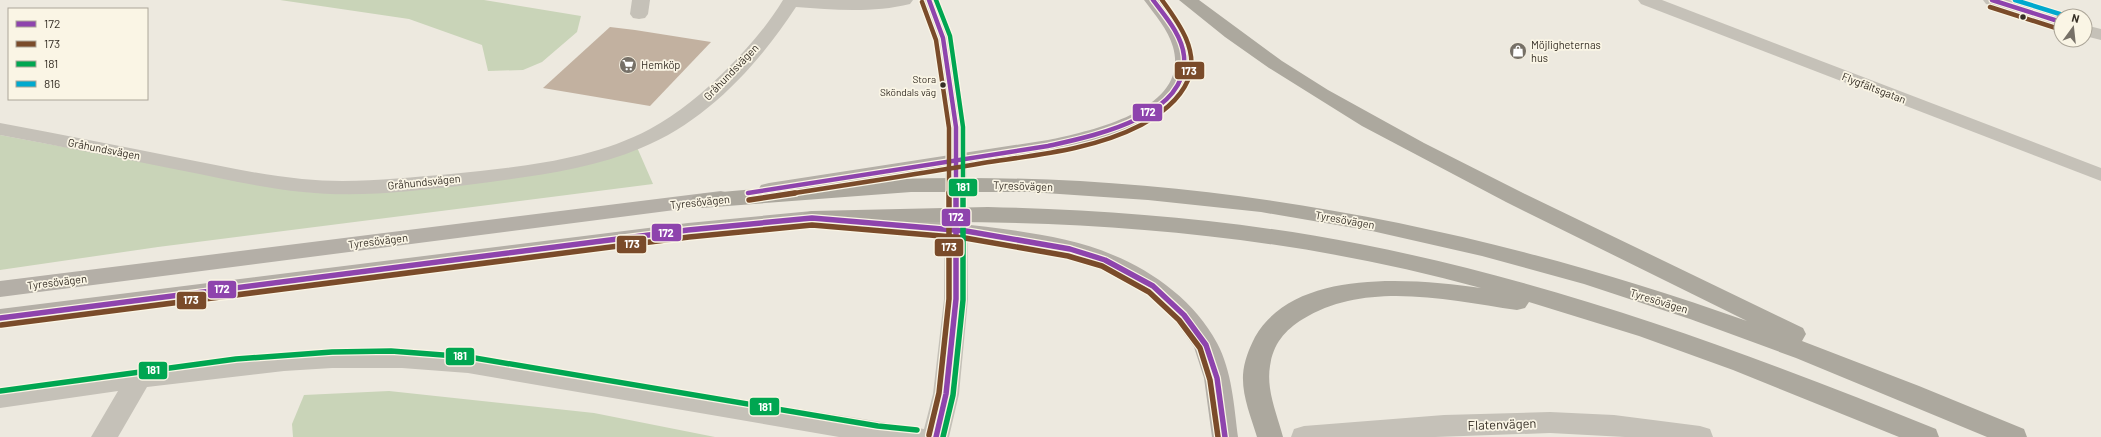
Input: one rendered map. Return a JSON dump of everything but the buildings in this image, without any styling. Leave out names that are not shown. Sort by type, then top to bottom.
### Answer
[{"type":"highway","points":[[1188,0],[1251,47],[1351,112],[1409,145],[1461,172],[1942,406]]},
{"type":"highway","name":"Tyresövägen","points":[[700,201],[826,190],[910,177],[1150,193],[1268,207],[1405,231],[1482,249],[1563,271],[1679,307],[1812,353],[2014,437]]},
{"type":"highway","points":[[905,219],[1032,214],[1165,223],[1296,241],[1466,276],[1604,315],[1749,365],[1926,437]]},
{"type":"highway","points":[[1270,437],[1257,387],[1256,366],[1262,348],[1275,327],[1296,310],[1318,300],[1343,292],[1409,290],[1496,299],[1604,315]]},
{"type":"main road","points":[[910,177],[1022,150],[1094,135],[1127,124],[1151,110],[1175,89],[1183,72],[1184,54],[1175,32],[1153,0]]},
{"type":"main road","name":"Tyresövägen","points":[[0,289],[700,201]]},
{"type":"main road","points":[[0,318],[673,232],[812,218],[905,219],[1070,249],[1105,260],[1153,286],[1184,315],[1206,345],[1217,378],[1225,437]]},
{"type":"street","points":[[791,1],[867,5],[904,0]]},
{"type":"street","points":[[929,0],[943,38],[956,127],[956,299],[946,394],[936,437]]},
{"type":"street","name":"Flygfältsgatan","points":[[1647,0],[2101,174]]},
{"type":"street","points":[[1992,0],[2053,19]]},
{"type":"street","name":"Gråhundsvägen","points":[[0,129],[261,180],[335,188],[388,186],[542,168],[590,157],[634,144],[669,126],[703,101],[736,70],[780,18],[791,1]]},
{"type":"street","points":[[0,398],[249,365],[372,359],[422,360],[490,368],[878,433],[916,437]]},
{"type":"street","points":[[104,437],[138,380]]},
{"type":"street","name":"Flatenvägen","points":[[1304,437],[1474,424],[1542,422],[1626,426],[1700,437]]},
{"type":"green space","points":[[280,0],[484,0],[581,16],[577,32],[542,62],[523,70],[488,71],[482,45],[409,19]]},
{"type":"green space","points":[[0,135],[306,192],[352,193],[486,178],[636,145],[653,184],[158,247],[0,270]]},
{"type":"green space","points":[[389,391],[594,413],[715,437],[293,437],[292,424],[304,395]]},
{"type":"transit line","name":"172","points":[[929,0],[943,38],[956,127],[956,299],[946,394],[936,437]]},
{"type":"transit line","name":"181","points":[[936,0],[950,36],[963,127],[963,300],[953,395],[943,437]]},
{"type":"transit line","name":"172","points":[[748,193],[1048,146],[1088,136],[1135,120],[1156,108],[1172,94],[1182,76],[1184,56],[1180,40],[1172,26],[1153,0]]},
{"type":"transit line","name":"173","points":[[749,200],[1049,153],[1092,143],[1140,125],[1161,113],[1178,97],[1189,78],[1191,56],[1190,48],[1180,26],[1162,0]]},
{"type":"transit line","name":"172","points":[[1992,0],[2053,19]]},
{"type":"transit line","name":"816","points":[[2015,0],[2053,12]]},
{"type":"transit line","name":"173","points":[[922,2],[936,40],[949,128],[949,299],[939,393],[929,435]]},
{"type":"transit line","name":"173","points":[[1990,7],[2053,27]]},
{"type":"transit line","name":"172","points":[[0,318],[688,230],[812,218],[966,231],[1070,249],[1105,260],[1153,286],[1184,315],[1206,345],[1217,378],[1225,437]]},
{"type":"transit line","name":"173","points":[[1,325],[689,237],[812,225],[965,238],[1068,256],[1102,266],[1149,292],[1179,320],[1200,348],[1210,380],[1218,437]]},
{"type":"transit line","name":"181","points":[[0,391],[236,359],[332,352],[391,351],[469,357],[878,426],[917,430]]},
{"type":"place","name":"Möjligheternas hus","points":[[1518,51]]},
{"type":"place","name":"Hemköp","points":[[628,65]]},
{"type":"place","name":"Stora Sköndals väg","points":[[943,85]]}]
